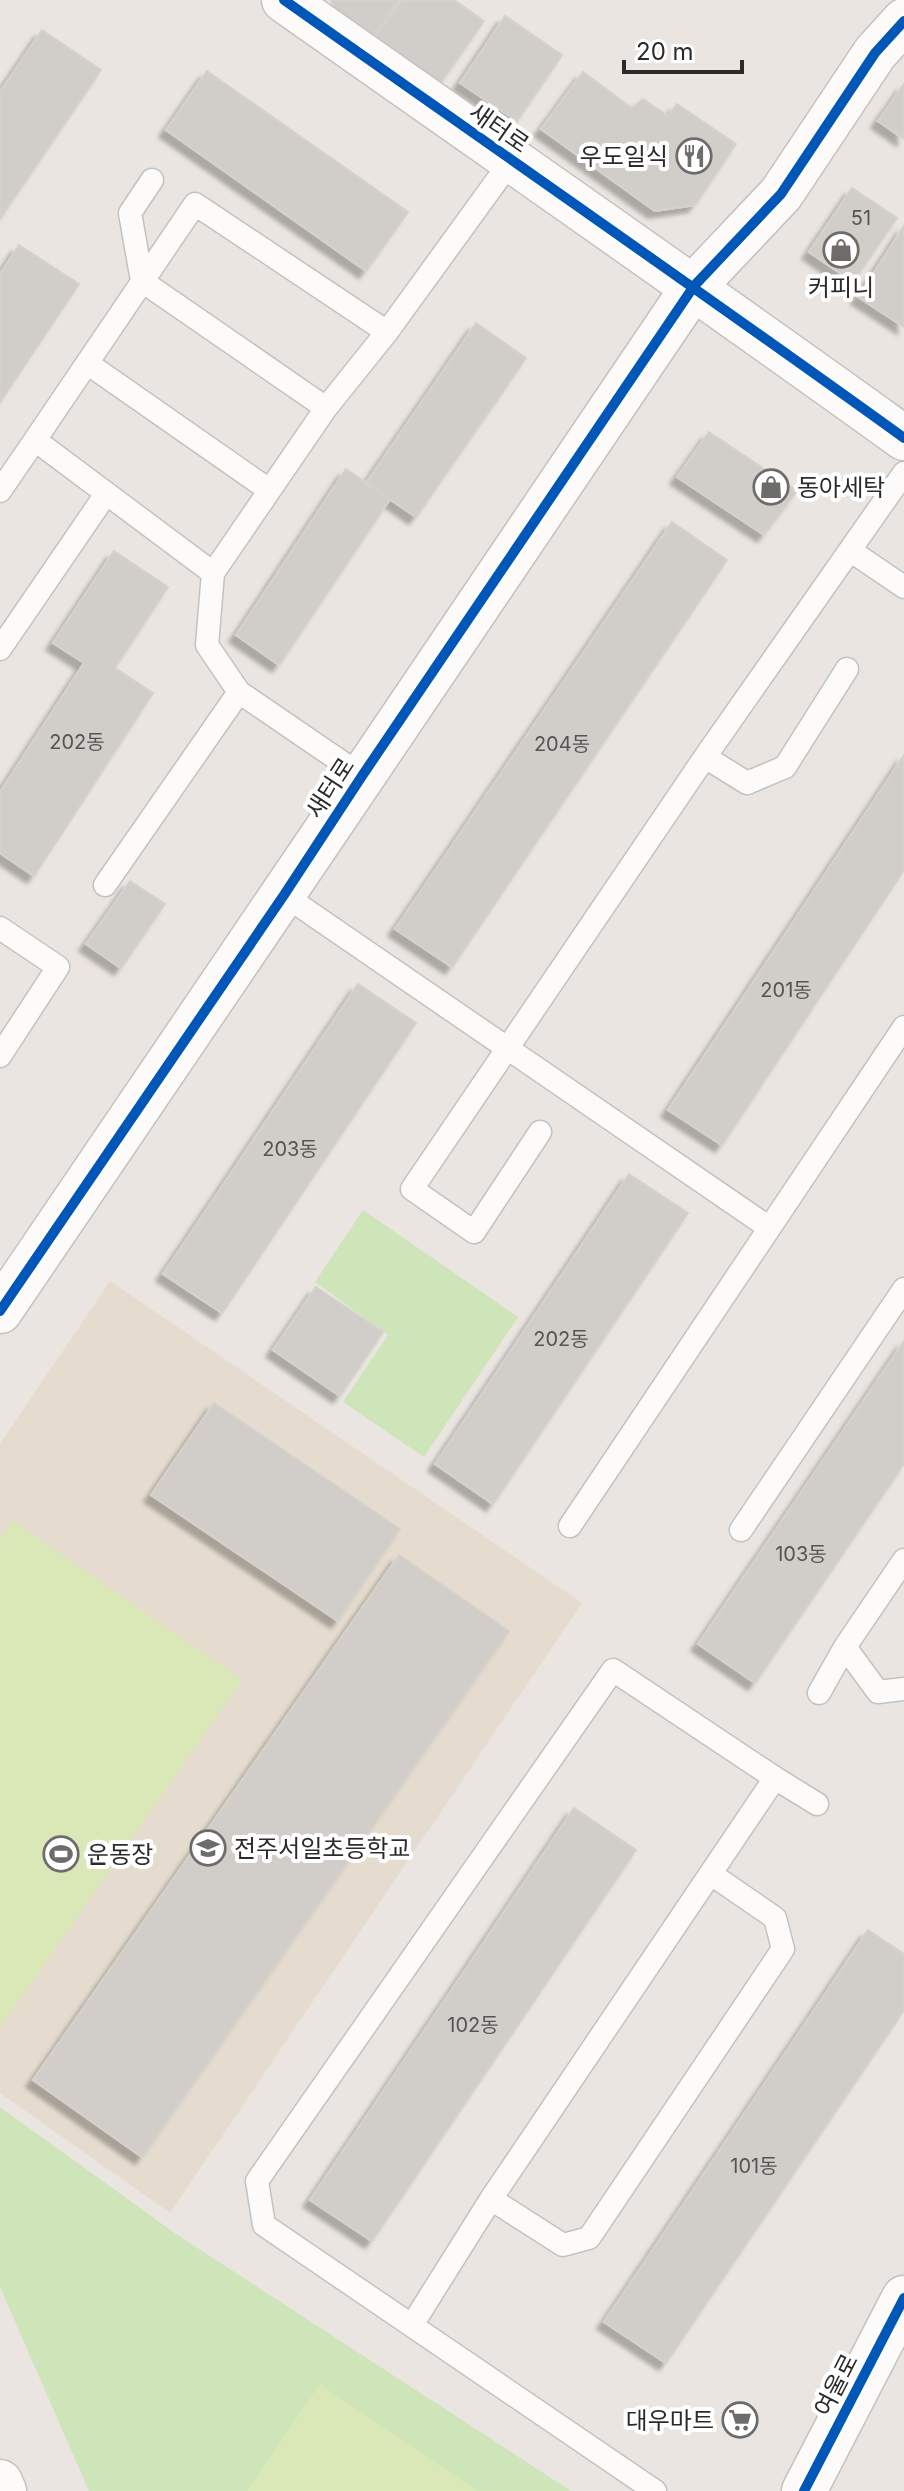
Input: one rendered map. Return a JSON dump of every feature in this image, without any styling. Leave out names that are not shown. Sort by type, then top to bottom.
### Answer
[{"type":"street","name":"새터로","points":[[284,0],[694,286],[904,438]]},
{"type":"street","name":"새터로","points":[[0,1311],[694,286],[781,194],[875,53],[904,21]]},
{"type":"street","name":"여울로","points":[[804,2491],[904,2298]]},
{"type":"street","points":[[0,2482],[4,2491]]},
{"type":"lane","points":[[362,776],[239,692],[207,645],[213,573],[326,408],[387,332],[511,161]]},
{"type":"lane","points":[[152,180],[130,213],[142,281],[326,408]]},
{"type":"lane","points":[[0,491],[195,204],[387,332]]},
{"type":"lane","points":[[87,363],[269,490]]},
{"type":"lane","points":[[35,440],[213,573]]},
{"type":"lane","points":[[540,1132],[474,1232],[412,1189],[705,757],[904,473]]},
{"type":"lane","points":[[0,649],[106,494]]},
{"type":"lane","points":[[851,551],[904,587]]},
{"type":"lane","points":[[705,757],[747,783],[785,767],[847,669]]},
{"type":"lane","points":[[105,885],[239,692]]},
{"type":"lane","points":[[284,895],[768,1227]]},
{"type":"lane","points":[[0,928],[58,967],[0,1056]]},
{"type":"lane","points":[[570,1526],[904,1027]]},
{"type":"lane","points":[[741,1530],[904,1289]]},
{"type":"lane","points":[[819,1693],[845,1647],[904,1560]]},
{"type":"lane","points":[[845,1647],[878,1692],[904,1689]]},
{"type":"lane","points":[[655,2491],[264,2225],[257,2181],[613,1670],[817,1804]]},
{"type":"lane","points":[[412,2325],[491,2199],[775,1778]]},
{"type":"lane","points":[[491,2199],[563,2245],[589,2238],[783,1949],[775,1918],[711,1874]]},
{"type":"shaded area","name":"전주서일초등학교","points":[[110,1281],[582,1603],[170,2213],[0,2093],[0,1444]]},
{"type":"green space","points":[[363,1210],[518,1317],[424,1457],[343,1402],[388,1335],[315,1282]]},
{"type":"green space","name":"운동장","points":[[13,1521],[242,1680],[0,2028],[0,1540]]},
{"type":"green space","points":[[0,2107],[176,2234],[571,2491],[89,2491],[0,2287]]},
{"type":"green space","points":[[320,2384],[477,2491],[247,2491]]},
{"type":"building","points":[[331,0],[399,0],[373,37],[335,10]]},
{"type":"building","points":[[402,0],[454,0],[484,21],[439,85],[374,39]]},
{"type":"building","points":[[505,16],[562,55],[517,121],[460,83]]},
{"type":"building","points":[[42,30],[101,70],[0,219],[0,92]]},
{"type":"building","points":[[207,71],[408,212],[366,271],[166,130]]},
{"type":"building","points":[[583,72],[632,108],[643,99],[668,116],[677,104],[736,144],[695,205],[655,211],[541,129]]},
{"type":"building","points":[[904,84],[904,139],[878,121]]},
{"type":"building","points":[[852,188],[897,218],[853,282],[809,252]]},
{"type":"building","points":[[904,226],[904,327],[858,297]]},
{"type":"building","points":[[19,245],[79,284],[0,402],[0,274]]},
{"type":"building","points":[[476,323],[526,358],[416,517],[366,483]]},
{"type":"building","points":[[709,432],[797,491],[764,535],[677,477]]},
{"type":"building","points":[[346,469],[390,499],[279,665],[236,635]]},
{"type":"building","points":[[672,522],[727,560],[452,967],[395,929]]},
{"type":"building","points":[[114,551],[168,587],[115,668],[153,693],[34,876],[0,853],[0,792],[84,663],[53,643]]},
{"type":"building","points":[[904,755],[904,870],[722,1145],[668,1110]]},
{"type":"building","points":[[130,881],[165,904],[121,968],[86,944]]},
{"type":"building","points":[[358,984],[416,1023],[222,1313],[163,1274]]},
{"type":"building","points":[[629,1174],[688,1213],[493,1504],[435,1464]]},
{"type":"building","points":[[316,1287],[383,1332],[340,1396],[273,1350]]},
{"type":"building","points":[[904,1341],[904,1464],[755,1683],[698,1644]]},
{"type":"building","points":[[214,1403],[400,1529],[338,1621],[151,1495]]},
{"type":"building","points":[[399,1555],[509,1631],[142,2157],[33,2080]]},
{"type":"building","points":[[574,1808],[636,1850],[372,2241],[310,2200]]},
{"type":"building","points":[[868,1930],[904,1954],[904,2010],[666,2363],[604,2322]]},
{"type":"cycle path","points":[[284,0],[904,438]]},
{"type":"cycle path","points":[[0,1311],[694,286],[781,194],[875,53],[904,21]]},
{"type":"cycle path","points":[[804,2491],[904,2298]]},
{"type":"place","name":"우도일식","points":[[694,156]]},
{"type":"place","name":"커피니","points":[[841,250]]},
{"type":"place","name":"동아세탁","points":[[771,487]]},
{"type":"place","name":"전주서일초등학교","points":[[208,1848]]},
{"type":"place","name":"운동장","points":[[61,1854]]},
{"type":"place","name":"대우마트","points":[[740,2420]]}]
